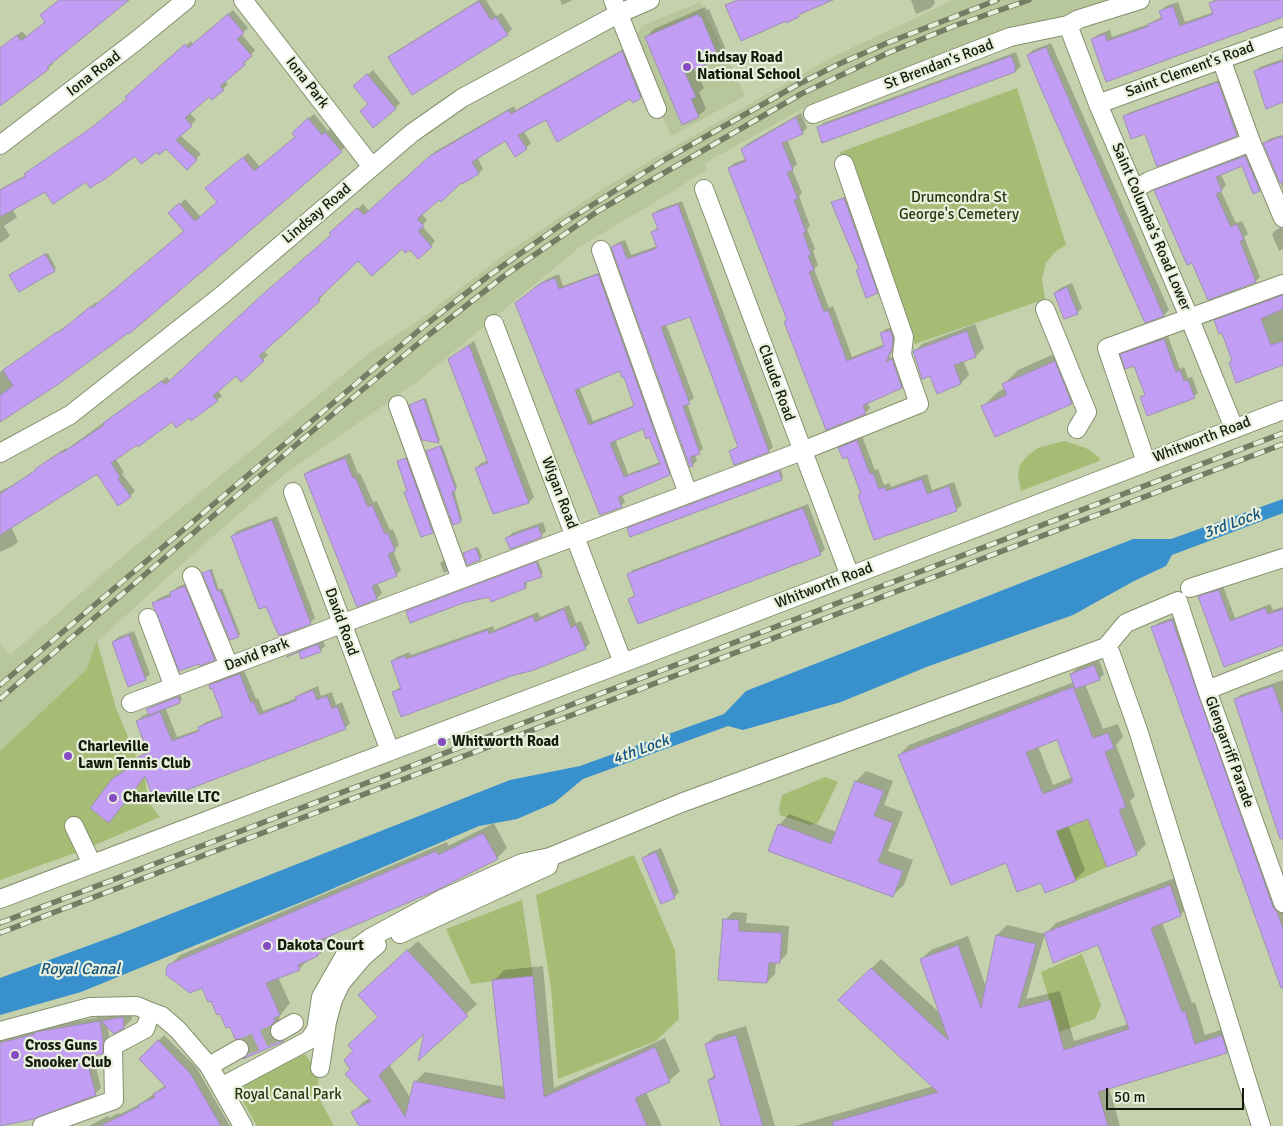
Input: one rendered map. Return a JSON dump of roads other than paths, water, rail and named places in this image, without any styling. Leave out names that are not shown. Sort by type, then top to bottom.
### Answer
[{"type":"street","name":"Iona Road","points":[[0,145],[129,47],[186,0]]},
{"type":"street","name":"Iona Park","points":[[243,0],[372,167]]},
{"type":"street","name":"Lindsay Road","points":[[0,453],[70,415],[221,296],[412,133],[462,98],[616,7],[650,0]]},
{"type":"street","name":"St Brendan's Road","points":[[813,114],[1010,37],[1068,25],[1079,19],[1140,0]]},
{"type":"street","points":[[616,7],[657,109]]},
{"type":"street","name":"Saint Columba's Road Lower","points":[[1068,25],[1098,104],[1190,317],[1234,428]]},
{"type":"street","name":"Saint Clement's Road","points":[[1098,104],[1283,37]]},
{"type":"street","points":[[1221,59],[1251,142],[1283,218]]},
{"type":"street","points":[[1135,189],[1146,182],[1251,142]]},
{"type":"street","name":"David Park","points":[[131,703],[802,451],[919,404],[902,355],[904,337],[844,164]]},
{"type":"street","name":"Claude Road","points":[[704,190],[850,576]]},
{"type":"street","points":[[600,250],[688,494]]},
{"type":"street","points":[[1146,462],[1107,348],[1283,284]]},
{"type":"street","points":[[1045,310],[1087,412],[1077,429]]},
{"type":"street","name":"Wigan Road","points":[[494,324],[623,662]]},
{"type":"street","points":[[398,405],[461,579]]},
{"type":"street","name":"Whitworth Road","points":[[0,899],[1283,410]]},
{"type":"street","name":"David Road","points":[[294,492],[390,751]]},
{"type":"street","points":[[1190,588],[1283,558]]},
{"type":"street","points":[[192,576],[229,666]]},
{"type":"street","name":"Glengarriff Parade","points":[[1106,647],[1126,623],[1178,601],[1207,690],[1283,903]]},
{"type":"street","points":[[148,618],[174,687]]},
{"type":"street","points":[[221,1087],[309,1040],[316,1030],[321,997],[344,957],[370,938],[442,898],[522,864],[550,857],[683,809],[1106,647],[1111,654],[1138,730],[1261,1126]]},
{"type":"street","points":[[1207,690],[1283,660]]},
{"type":"street","points":[[74,826],[92,864]]},
{"type":"street","points":[[320,1068],[327,1022],[333,1000],[341,983],[376,946],[548,866],[550,857]]},
{"type":"street","points":[[0,1032],[90,1007],[137,1006],[162,1016],[178,1030],[209,1066],[243,1126]]},
{"type":"street","points":[[42,1126],[114,1100],[113,1046],[145,1029],[151,1012]]},
{"type":"street","points":[[209,1066],[240,1050]]},
{"type":"water","points":[[1283,499],[1283,513],[1172,555],[1166,566],[1134,581],[1073,615],[929,666],[841,702],[743,730],[728,726],[583,779],[554,803],[517,819],[479,826],[311,898],[81,992],[0,1015],[0,978],[120,934],[510,780],[580,766],[724,714],[746,691],[1133,539],[1171,539]]},
{"type":"tunnel","points":[[239,1049],[280,1031]]},
{"type":"railway","points":[[0,685],[424,326],[487,277],[565,222],[666,159],[797,85],[887,43],[997,0]]},
{"type":"railway","points":[[0,699],[304,438],[430,334],[504,276],[598,211],[801,94],[888,53],[954,26],[1029,0]]},
{"type":"railway","points":[[0,923],[1283,433]]},
{"type":"railway","points":[[0,933],[1283,444]]},
{"type":"place","name":"Lindsay Road National School","points":[[687,67]]},
{"type":"place","name":"Whitworth Road","points":[[442,742]]},
{"type":"place","name":"Charleville Lawn Tennis Club","points":[[68,756]]},
{"type":"place","name":"Charleville LTC","points":[[113,798]]},
{"type":"place","name":"Dakota Court","points":[[267,946]]},
{"type":"place","name":"Cross Guns Snooker Club","points":[[15,1055]]},
{"type":"park label","name":"Drumcondra St George's Cemetery","points":[[959,206]]},
{"type":"park label","name":"Royal Canal Park","points":[[288,1095]]},
{"type":"water label","name":"3rd Lock","points":[[1232,524]]},
{"type":"water label","name":"4th Lock","points":[[641,750]]},
{"type":"water label","name":"Royal Canal","points":[[80,970]]}]
